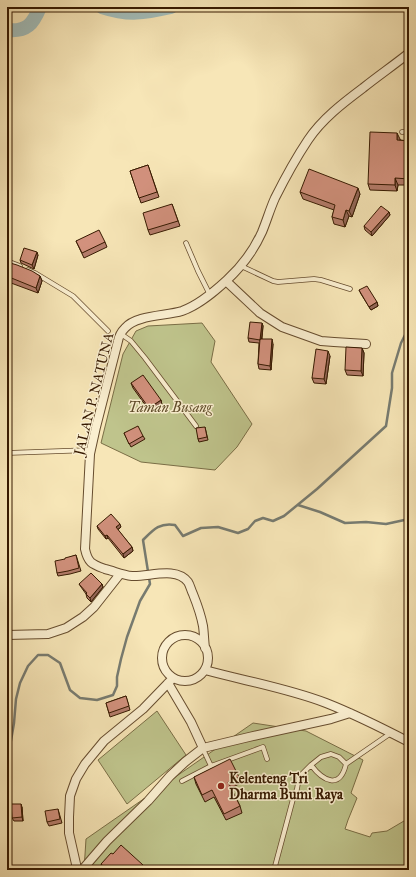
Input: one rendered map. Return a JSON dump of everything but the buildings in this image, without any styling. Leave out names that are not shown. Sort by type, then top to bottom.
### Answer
[{"type":"street","name":"JALAN P. NATUNA","points":[[205,648],[203,626],[197,604],[188,582],[174,573],[143,576],[120,574],[93,564],[86,555],[85,549],[91,450],[118,338],[128,325],[133,322],[182,311],[194,305],[226,281],[241,266],[255,244],[262,232],[275,199],[289,171],[314,131],[342,104],[409,53]]},
{"type":"street","points":[[226,281],[260,313],[282,327],[321,340],[366,344]]},
{"type":"street","points":[[7,635],[48,634],[66,628],[83,617],[94,607],[120,574]]},
{"type":"street","points":[[77,870],[70,833],[69,817],[70,796],[76,779],[85,764],[104,741],[143,709],[170,681],[196,679],[205,670],[208,658],[205,648],[197,638],[186,634],[174,637],[165,646],[162,657],[170,681],[203,748]]},
{"type":"street","points":[[205,670],[306,696],[350,713],[409,742]]},
{"type":"street","points":[[82,870],[107,841],[148,801],[170,776],[203,748],[331,719],[350,713]]},
{"type":"lane","points":[[402,132],[409,131]]},
{"type":"lane","points":[[186,243],[210,294]]},
{"type":"lane","points":[[7,261],[35,273],[73,296],[108,331]]},
{"type":"lane","points":[[241,266],[272,281],[278,282],[314,279],[350,289]]},
{"type":"lane","points":[[118,338],[131,342],[145,358],[196,426]]},
{"type":"lane","points":[[7,453],[91,450]]},
{"type":"lane","points":[[311,765],[318,774],[334,781],[340,778],[345,771],[346,764],[392,733]]},
{"type":"lane","points":[[182,781],[211,766],[263,747],[267,759]]},
{"type":"lane","points":[[203,748],[211,766]]},
{"type":"lane","points":[[274,870],[299,777],[321,757],[331,754],[339,757],[346,764]]},
{"type":"green space","name":"Taman Busang","points":[[202,323],[215,341],[211,362],[252,424],[237,447],[215,470],[141,462],[101,443],[123,354],[136,331],[148,326]]},
{"type":"green space","points":[[157,711],[186,755],[127,804],[98,760]]},
{"type":"green space","points":[[253,723],[306,731],[363,760],[351,793],[357,798],[345,829],[370,837],[372,833],[387,831],[409,818],[409,870],[84,870],[86,839]]},
{"type":"waterway","points":[[7,30],[20,30],[28,26],[35,18],[40,7]]},
{"type":"waterway","points":[[102,7],[129,13],[153,11],[171,7]]},
{"type":"waterway","points":[[7,754],[9,752],[16,699],[20,683],[28,666],[38,655],[48,655],[60,663],[70,690],[80,698],[97,700],[113,695],[117,686],[117,677],[127,637],[140,601],[150,584],[143,540],[150,533],[161,526],[170,524],[175,525],[183,536],[201,528],[218,527],[238,533],[248,529],[255,521],[263,518],[273,521],[284,516],[317,489],[386,426],[392,388],[392,373],[401,343],[409,327]]},
{"type":"waterway","points":[[298,505],[320,512],[345,523],[366,522],[386,524],[409,519]]},
{"type":"place","name":"Kelenteng Tri Dharma Bumi Raya","points":[[221,786]]}]
